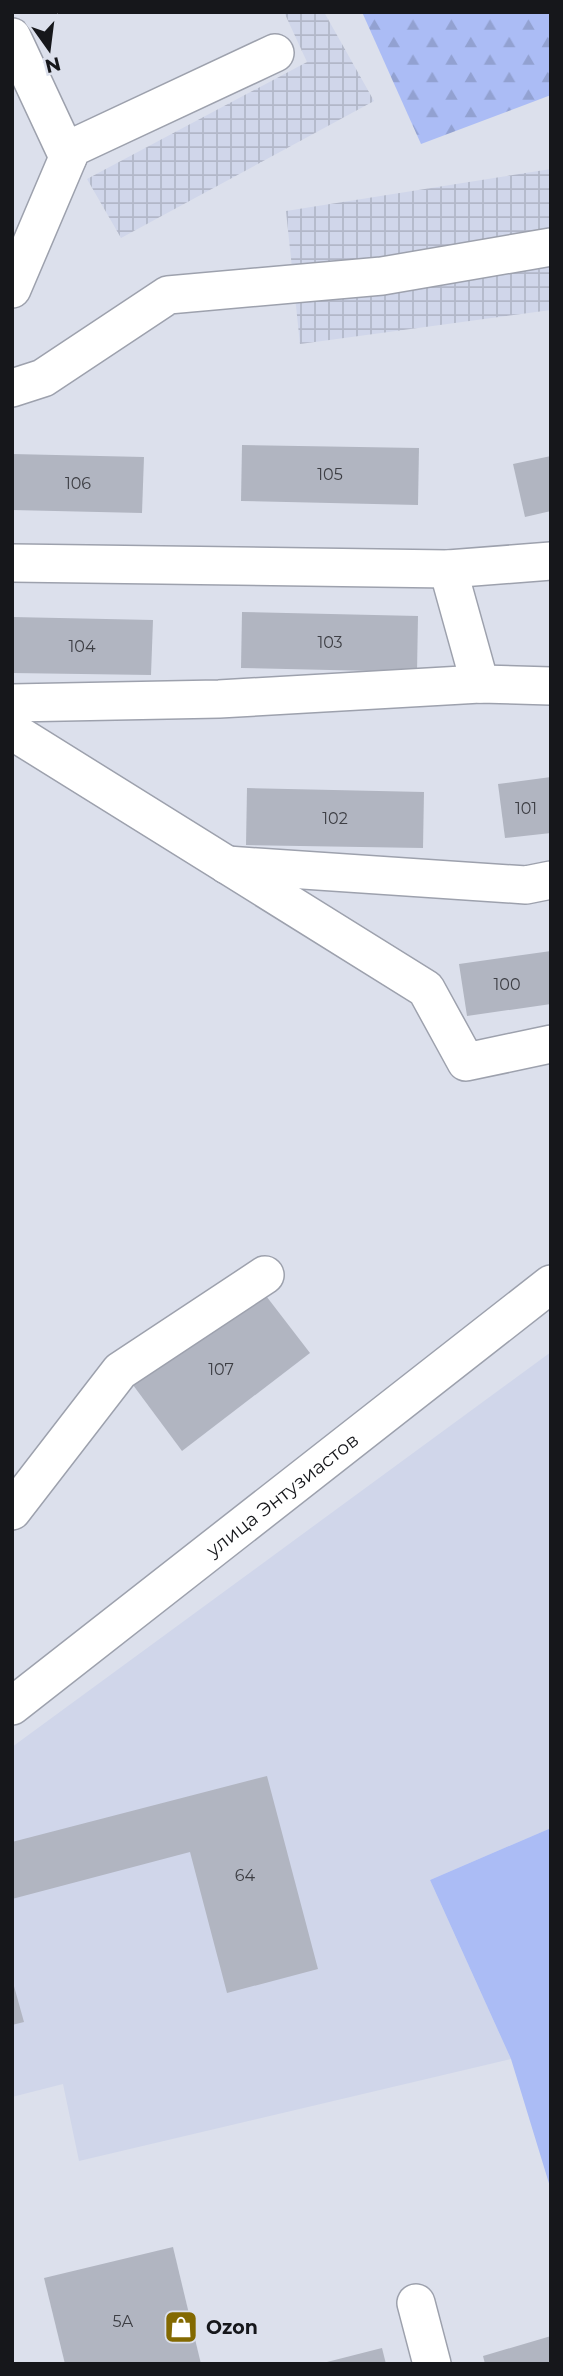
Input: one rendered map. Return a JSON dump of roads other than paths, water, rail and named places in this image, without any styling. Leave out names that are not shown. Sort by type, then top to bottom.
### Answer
[{"type":"street","points":[[12,37],[68,158]]},
{"type":"street","points":[[12,289],[72,148],[275,53]]},
{"type":"street","points":[[12,388],[43,378],[168,295],[382,276],[551,247]]},
{"type":"street","points":[[12,563],[448,569],[551,561]]},
{"type":"street","points":[[448,569],[480,684]]},
{"type":"street","points":[[12,703],[219,699],[480,684],[551,686]]},
{"type":"street","points":[[12,731],[425,989],[466,1062],[551,1044]]},
{"type":"street","points":[[223,864],[526,885],[551,880]]},
{"type":"street","points":[[12,1511],[120,1371],[265,1275]]},
{"type":"street","name":"улица Энтузиастов","points":[[12,1706],[551,1284]]},
{"type":"street","points":[[415,2303],[432,2364]]},
{"type":"place","name":"Ozon","points":[[181,2327]]}]
